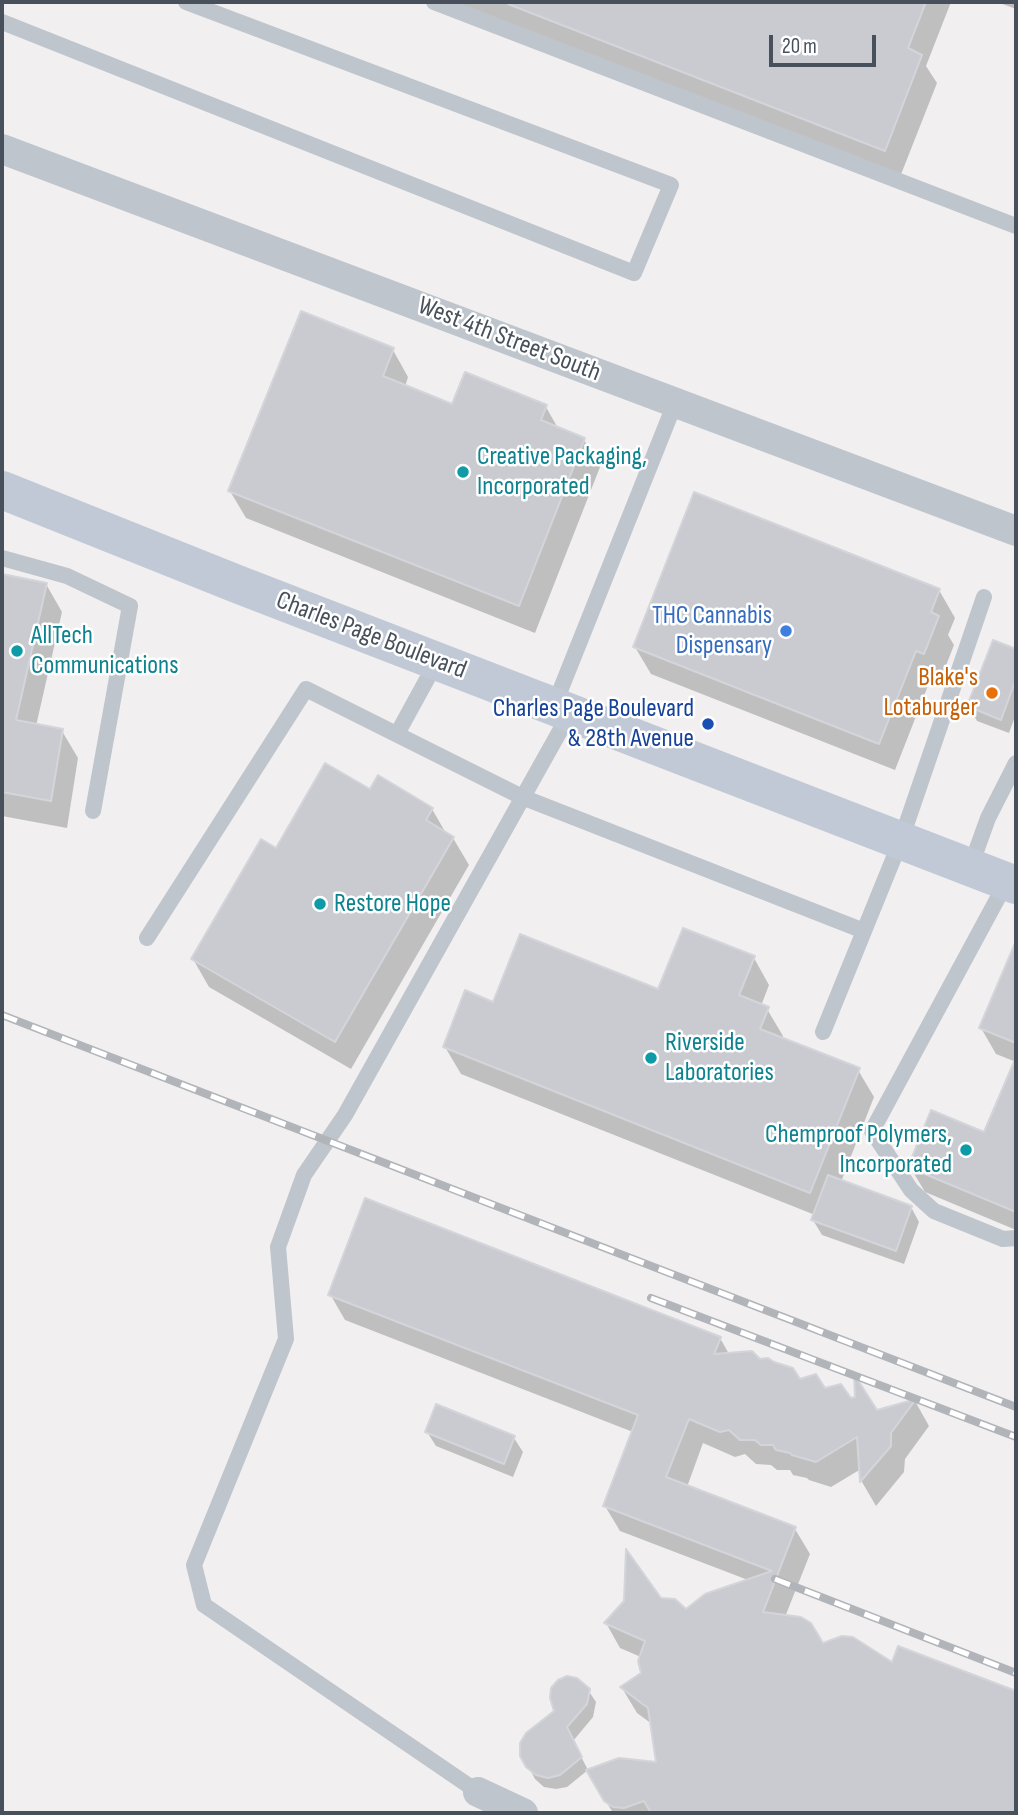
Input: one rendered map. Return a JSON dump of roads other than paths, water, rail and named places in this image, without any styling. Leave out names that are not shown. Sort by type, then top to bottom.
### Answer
[{"type":"main road","name":"Charles Page Boulevard","points":[[2,490],[1011,883]]},
{"type":"street","name":"West 4th Street South","points":[[2,149],[1016,531]]},
{"type":"street","points":[[478,1791],[523,1813]]},
{"type":"lane","points":[[2,22],[634,273],[671,185],[186,2]]},
{"type":"lane","points":[[434,2],[1016,226]]},
{"type":"lane","points":[[478,1791],[204,1605],[194,1565],[286,1339],[278,1247],[304,1175],[345,1115],[522,797],[562,710],[675,403]]},
{"type":"lane","points":[[2,558],[67,576],[130,606],[93,811]]},
{"type":"lane","points":[[823,1032],[901,841],[984,597]]},
{"type":"lane","points":[[397,734],[437,661]]},
{"type":"lane","points":[[147,938],[306,689],[522,797],[864,931]]},
{"type":"lane","points":[[970,868],[988,818],[1016,763]]},
{"type":"lane","points":[[1011,883],[872,1131],[911,1190],[934,1211],[1003,1239],[1016,1238]]},
{"type":"railway","points":[[2,1015],[1016,1407]]},
{"type":"railway","points":[[651,1298],[1016,1437]]},
{"type":"railway","points":[[775,1579],[1016,1673]]},
{"type":"place","name":"Creative Packaging, Incorporated","points":[[463,472]]},
{"type":"place","name":"THC Cannabis Dispensary","points":[[786,631]]},
{"type":"place","name":"AllTech Communications","points":[[17,651]]},
{"type":"place","name":"Blake's Lotaburger","points":[[992,693]]},
{"type":"place","name":"Charles Page Boulevard & 28th Avenue","points":[[708,724]]},
{"type":"place","name":"Restore Hope","points":[[320,904]]},
{"type":"place","name":"Riverside Laboratories","points":[[651,1058]]},
{"type":"place","name":"Chemproof Polymers, Incorporated","points":[[966,1150]]}]
